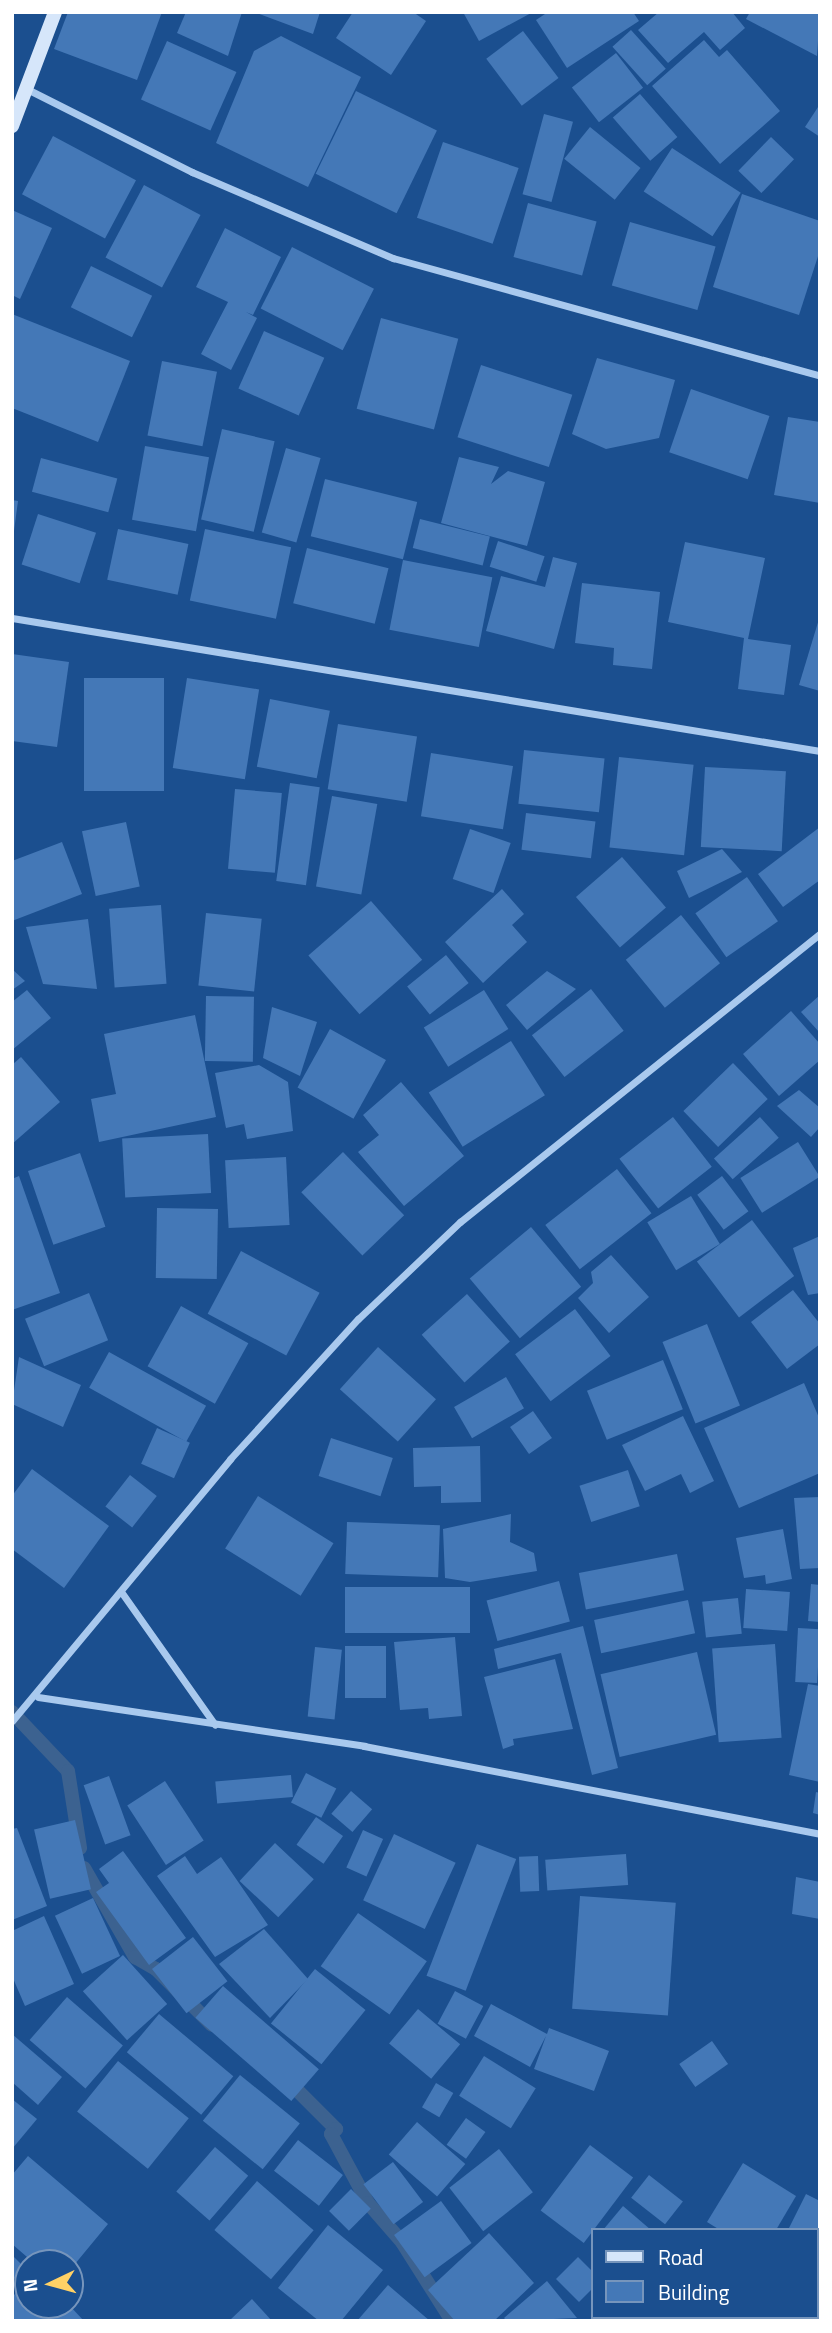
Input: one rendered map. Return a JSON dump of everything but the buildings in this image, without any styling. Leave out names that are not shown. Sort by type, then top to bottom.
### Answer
[{"type":"street","points":[[12,126],[55,12]]},
{"type":"street","points":[[27,89],[192,172],[393,258],[820,376]]},
{"type":"street","points":[[12,618],[820,751]]},
{"type":"street","points":[[12,1721],[38,1697],[230,1459],[358,1319],[460,1222],[820,934]]},
{"type":"street","points":[[122,1593],[215,1725]]},
{"type":"street","points":[[38,1697],[364,1746],[820,1833]]},
{"type":"waterway","points":[[12,1712],[68,1771],[80,1848]]},
{"type":"waterway","points":[[84,1868],[135,1957],[156,1969],[212,2025]]},
{"type":"waterway","points":[[286,2079],[336,2129],[331,2134],[368,2203],[402,2242],[452,2321]]}]
